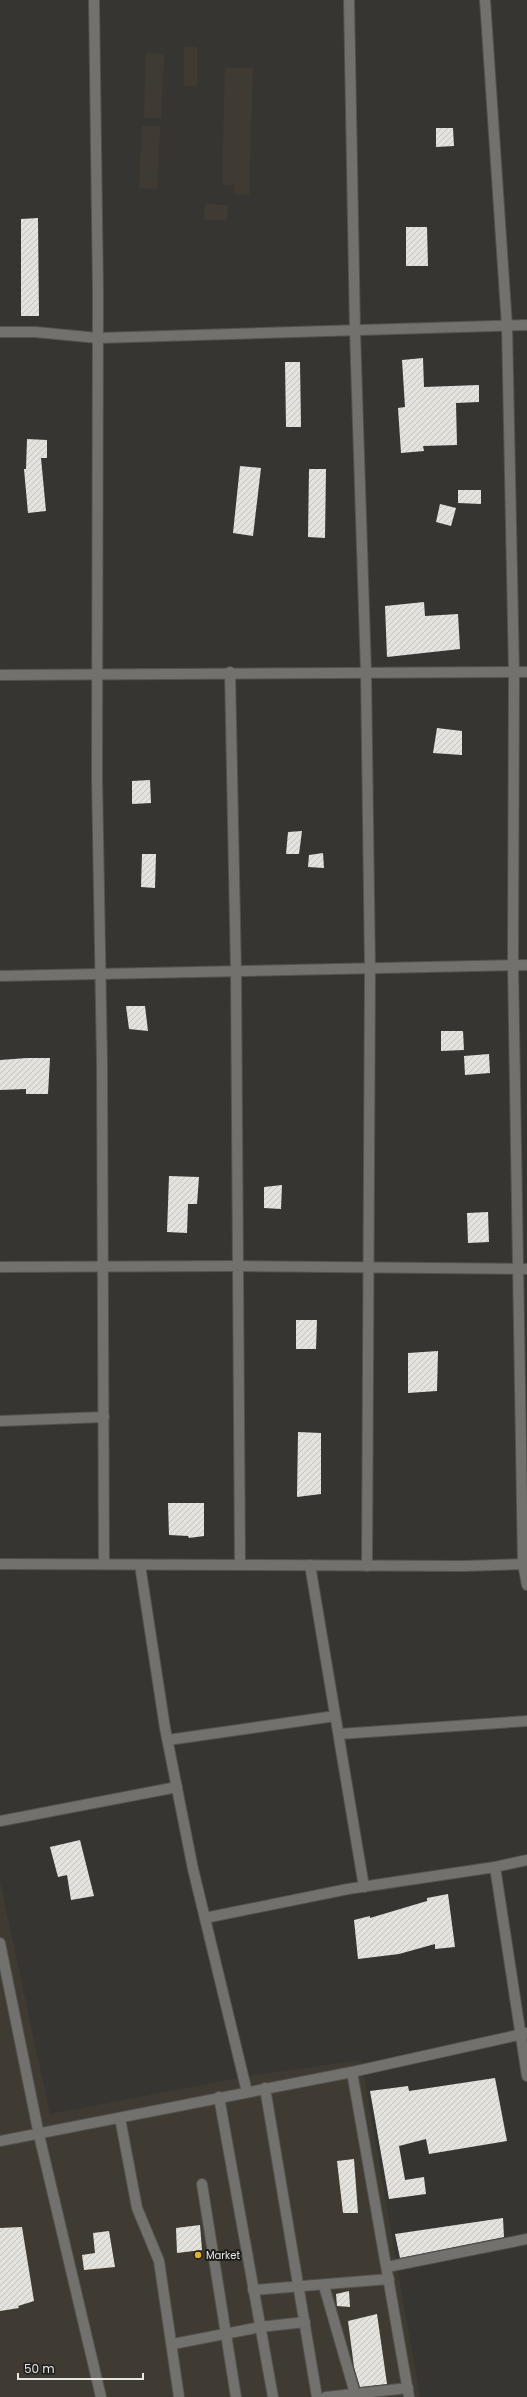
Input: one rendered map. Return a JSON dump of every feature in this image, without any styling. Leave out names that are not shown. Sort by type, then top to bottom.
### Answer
[{"type":"street","points":[[94,0],[98,338],[98,673],[104,1563]]},
{"type":"street","points":[[349,0],[355,331],[366,672],[370,969],[367,1566]]},
{"type":"street","points":[[485,0],[507,326],[514,672],[513,965],[522,1269],[525,1564],[527,1585]]},
{"type":"street","points":[[0,332],[35,332],[98,338],[527,325]]},
{"type":"street","points":[[0,675],[230,672],[527,672]]},
{"type":"street","points":[[230,672],[236,972],[240,1565]]},
{"type":"street","points":[[0,976],[527,965]]},
{"type":"street","points":[[0,1267],[238,1266],[522,1269]]},
{"type":"street","points":[[0,1421],[104,1417]]},
{"type":"street","points":[[0,1564],[104,1563],[140,1565],[367,1566],[525,1564]]},
{"type":"street","points":[[140,1565],[177,1787],[205,1918],[247,2092]]},
{"type":"street","points":[[310,1565],[364,1887]]},
{"type":"street","points":[[168,1740],[336,1716]]},
{"type":"street","points":[[339,1734],[527,1721]]},
{"type":"street","points":[[0,1821],[177,1787]]},
{"type":"street","points":[[205,1918],[364,1887],[495,1868],[527,1860]]},
{"type":"street","points":[[495,1868],[524,2034],[527,2076]]},
{"type":"street","points":[[0,1943],[39,2135],[101,2397]]},
{"type":"street","points":[[0,2141],[39,2135],[218,2097],[352,2072],[524,2034]]},
{"type":"street","points":[[326,2397],[409,2392],[352,2072]]},
{"type":"street","points":[[265,2088],[317,2397]]},
{"type":"street","points":[[218,2097],[273,2397]]},
{"type":"street","points":[[120,2118],[137,2208],[159,2260],[179,2397]]},
{"type":"street","points":[[202,2184],[236,2397]]},
{"type":"street","points":[[387,2267],[527,2239]]},
{"type":"street","points":[[253,2290],[299,2286],[324,2286],[388,2279]]},
{"type":"street","points":[[324,2286],[356,2395]]},
{"type":"street","points":[[172,2344],[260,2327],[305,2322]]},
{"type":"shaded area","points":[[184,47],[197,47],[197,86],[184,86]]},
{"type":"shaded area","points":[[146,53],[164,54],[161,118],[144,118]]},
{"type":"shaded area","points":[[225,68],[253,68],[249,195],[234,194],[235,185],[222,185]]},
{"type":"shaded area","points":[[142,126],[160,126],[157,189],[139,188]]},
{"type":"shaded area","points":[[205,204],[228,205],[227,220],[204,220]]},
{"type":"shaded area","name":"Market","points":[[0,1882],[50,2114],[255,2075],[361,2060],[420,2397],[0,2397]]},
{"type":"building","points":[[436,128],[453,128],[454,146],[436,147]]},
{"type":"building","points":[[38,218],[39,316],[21,316],[21,219]]},
{"type":"building","points":[[406,227],[427,227],[428,266],[406,266]]},
{"type":"building","points":[[423,358],[424,387],[479,385],[479,402],[456,403],[457,445],[423,446],[424,451],[401,453],[398,408],[405,407],[402,360]]},
{"type":"building","points":[[285,362],[300,362],[301,427],[286,427]]},
{"type":"building","points":[[27,439],[47,440],[47,458],[41,458],[46,511],[28,513],[24,469],[26,469]]},
{"type":"building","points":[[240,466],[261,468],[253,536],[233,533]]},
{"type":"building","points":[[309,469],[326,469],[325,538],[308,537]]},
{"type":"building","points":[[458,490],[481,490],[481,504],[458,503]]},
{"type":"building","points":[[440,504],[456,508],[451,526],[436,522]]},
{"type":"building","points":[[424,602],[425,616],[458,614],[460,649],[387,657],[385,606]]},
{"type":"building","points":[[437,728],[462,731],[462,755],[433,753]]},
{"type":"building","points":[[150,780],[151,803],[132,804],[132,781]]},
{"type":"building","points":[[302,831],[299,854],[286,854],[288,832]]},
{"type":"building","points":[[323,853],[324,868],[308,867],[309,855]]},
{"type":"building","points":[[142,854],[156,854],[155,888],[141,887]]},
{"type":"building","points":[[126,1006],[145,1006],[148,1031],[129,1029]]},
{"type":"building","points":[[441,1031],[463,1031],[464,1050],[441,1051]]},
{"type":"building","points":[[489,1054],[490,1073],[465,1075],[464,1056]]},
{"type":"building","points":[[50,1058],[48,1094],[26,1094],[26,1089],[0,1090],[0,1060]]},
{"type":"building","points":[[169,1176],[199,1177],[197,1204],[188,1204],[187,1233],[167,1232]]},
{"type":"building","points":[[282,1185],[281,1209],[264,1208],[264,1187]]},
{"type":"building","points":[[488,1212],[489,1242],[468,1243],[467,1213]]},
{"type":"building","points":[[296,1320],[317,1320],[316,1349],[296,1349]]},
{"type":"building","points":[[438,1351],[437,1391],[408,1393],[408,1353]]},
{"type":"building","points":[[298,1432],[321,1433],[321,1494],[297,1497]]},
{"type":"building","points":[[168,1503],[204,1503],[204,1536],[189,1538],[188,1536],[169,1535]]},
{"type":"building","points":[[80,1840],[94,1896],[71,1900],[67,1875],[58,1877],[50,1847]]},
{"type":"building","points":[[448,1894],[455,1947],[435,1949],[435,1944],[399,1954],[358,1959],[354,1920],[370,1916],[370,1918],[427,1901],[427,1898]]},
{"type":"building","points":[[495,2078],[507,2141],[429,2154],[426,2139],[399,2146],[405,2180],[424,2177],[426,2194],[389,2199],[370,2091],[408,2086],[409,2091]]},
{"type":"building","points":[[354,2159],[358,2213],[343,2213],[337,2161]]},
{"type":"building","points":[[503,2218],[504,2237],[400,2258],[395,2234]]},
{"type":"building","points":[[200,2225],[202,2250],[177,2253],[176,2228]]},
{"type":"building","points":[[22,2227],[34,2301],[18,2306],[19,2308],[0,2311],[0,2228]]},
{"type":"building","points":[[109,2231],[115,2267],[84,2270],[82,2255],[95,2253],[93,2233]]},
{"type":"building","points":[[349,2291],[350,2307],[337,2306],[336,2294]]},
{"type":"building","points":[[377,2314],[387,2384],[360,2387],[354,2367],[348,2321]]},
{"type":"place","name":"Market","points":[[198,2255]]}]
